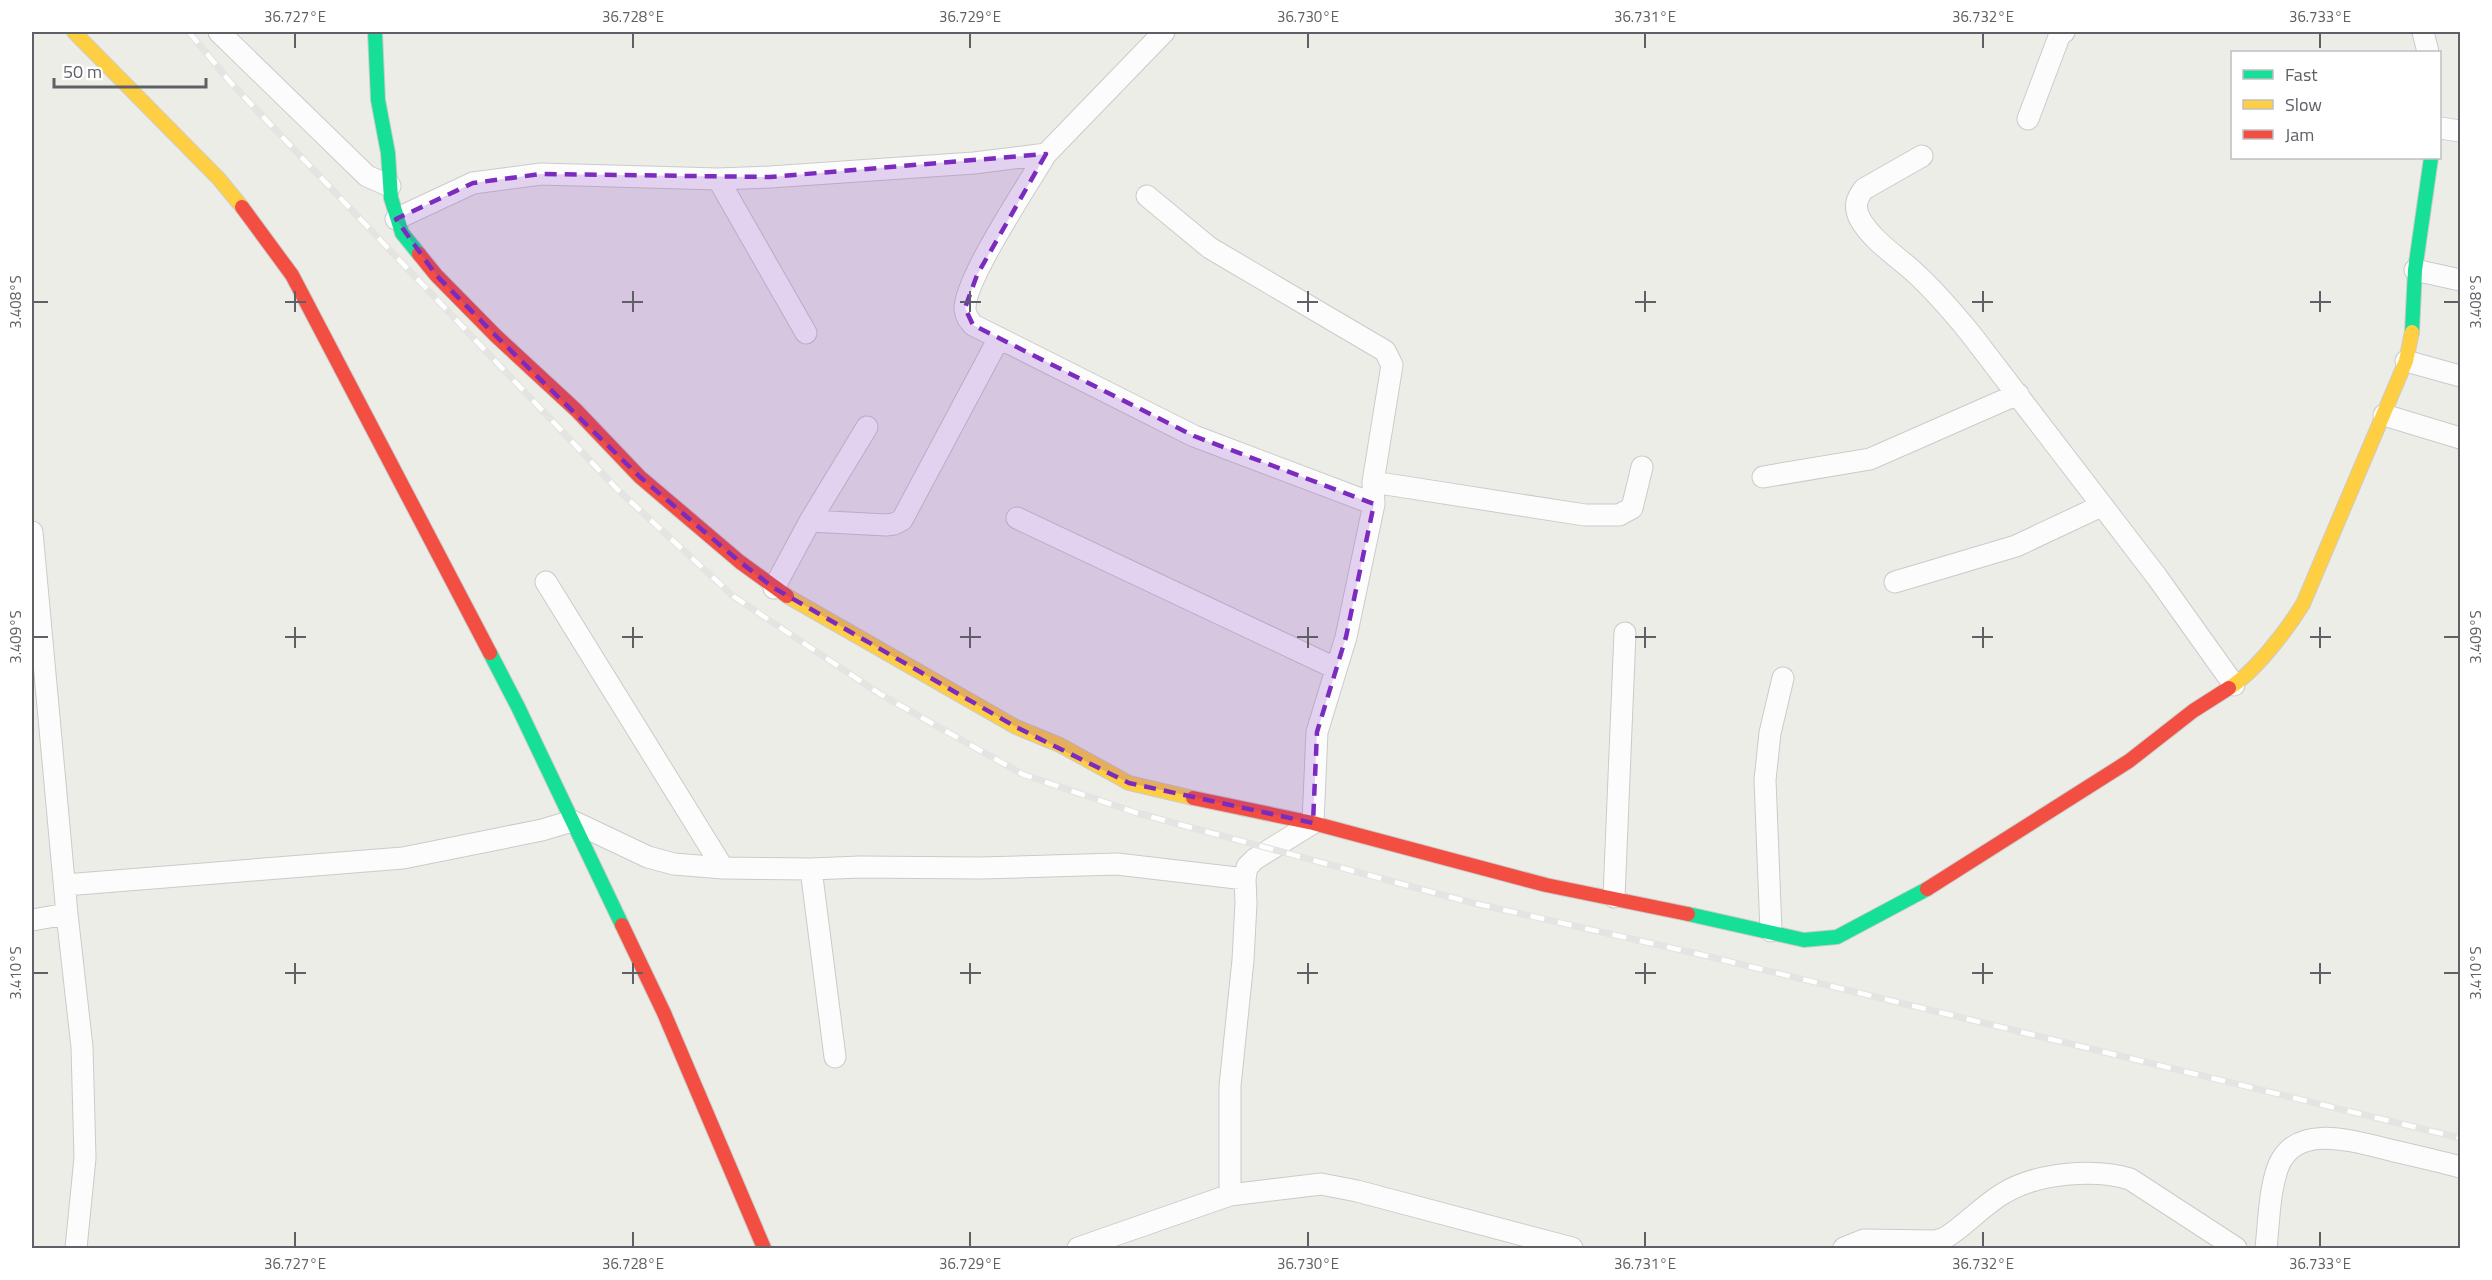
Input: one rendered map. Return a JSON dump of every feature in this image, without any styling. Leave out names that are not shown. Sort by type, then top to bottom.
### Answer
[{"type":"street","points":[[74,32],[219,179],[262,232],[292,275],[518,707],[664,1013],[764,1248]]},
{"type":"street","points":[[219,32],[367,176],[390,186]]},
{"type":"street","points":[[375,32],[378,100],[390,186],[396,219],[402,233],[436,275],[496,336],[576,410],[640,477],[774,588],[943,687],[1016,727],[1060,745],[1129,783],[1243,810],[1313,823],[1546,885],[1614,897],[1804,940],[1837,937],[1924,891],[2120,768],[2193,711],[2234,685],[2267,652],[2292,622],[2303,604],[2406,361],[2412,331],[2415,270],[2431,159]]},
{"type":"street","points":[[1164,32],[1046,154],[996,236],[966,300],[967,318],[974,325],[999,338],[1194,436],[1374,504]]},
{"type":"street","points":[[2028,119],[2060,34],[2064,32]]},
{"type":"street","points":[[2423,32],[2428,51]]},
{"type":"street","points":[[2441,128],[2460,131]]},
{"type":"street","points":[[396,219],[473,183],[541,174],[718,179],[974,163],[1046,154]]},
{"type":"street","points":[[1922,156],[1864,189],[1857,198],[1859,218],[1872,235],[1944,302],[2018,394],[2157,577],[2234,685]]},
{"type":"street","points":[[718,179],[806,333]]},
{"type":"street","points":[[1147,196],[1210,248],[1385,351],[1390,357],[1392,373],[1373,482],[1374,504],[1346,637],[1317,732],[1313,823]]},
{"type":"street","points":[[2415,270],[2460,280]]},
{"type":"street","points":[[810,521],[886,525],[902,520],[999,338]]},
{"type":"street","points":[[2406,361],[2460,376]]},
{"type":"street","points":[[1763,477],[1870,459],[2018,394]]},
{"type":"street","points":[[2384,415],[2460,438]]},
{"type":"street","points":[[774,588],[810,521],[867,428]]},
{"type":"street","points":[[1373,482],[1585,515],[1619,515],[1632,508],[1642,467]]},
{"type":"street","points":[[1894,582],[2016,546],[2101,506]]},
{"type":"street","points":[[1017,519],[1335,668]]},
{"type":"street","points":[[32,532],[41,723],[64,885],[82,1047],[85,1158],[76,1248]]},
{"type":"street","points":[[546,582],[723,868]]},
{"type":"street","points":[[1614,897],[1625,633]]},
{"type":"street","points":[[1771,931],[1765,780],[1770,734],[1783,678]]},
{"type":"street","points":[[64,885],[403,858],[542,831],[572,821],[648,857],[674,864],[723,868],[811,869],[1117,864],[1245,879]]},
{"type":"street","points":[[1230,1195],[1230,1086],[1243,960],[1247,867],[1255,859],[1313,823]]},
{"type":"street","points":[[811,869],[835,1057]]},
{"type":"street","points":[[32,920],[67,914]]},
{"type":"street","points":[[2266,1248],[2272,1197],[2279,1165],[2291,1149],[2302,1143],[2316,1138],[2338,1137],[2460,1167]]},
{"type":"street","points":[[1844,1248],[1863,1240],[1936,1241],[1945,1238],[2002,1194],[2020,1185],[2039,1179],[2086,1173],[2113,1174],[2130,1179],[2236,1248]]},
{"type":"street","points":[[1078,1248],[1230,1195],[1321,1184],[1357,1191],[1572,1248]]},
{"type":"highlighted area","points":[[1046,154],[977,275],[965,308],[973,325],[1194,436],[1374,504],[1346,637],[1317,732],[1313,823],[1129,783],[1016,727],[774,588],[740,562],[640,477],[496,336],[436,275],[396,219],[473,183],[541,174],[770,177]]},
{"type":"railway","points":[[189,32],[231,83],[617,489],[733,596],[880,694],[1022,774],[1137,813],[1469,902],[1694,953],[2460,1138]]},
{"type":"traffic: fast","points":[[375,32],[378,100],[388,153],[391,198],[402,233],[419,254]]},
{"type":"traffic: fast","points":[[2412,332],[2415,270],[2431,159]]},
{"type":"traffic: fast","points":[[490,653],[622,925]]},
{"type":"traffic: fast","points":[[1688,914],[1804,940],[1837,937],[1927,889]]},
{"type":"traffic: slow","points":[[74,32],[219,179],[242,207]]},
{"type":"traffic: slow","points":[[2229,688],[2249,672],[2270,650],[2303,604],[2406,361],[2412,332]]},
{"type":"traffic: slow","points":[[787,596],[1016,727],[1060,745],[1129,783],[1193,798]]},
{"type":"traffic: jam","points":[[242,207],[292,275],[490,653]]},
{"type":"traffic: jam","points":[[419,254],[436,275],[496,336],[576,410],[640,477],[740,562],[787,596]]},
{"type":"traffic: jam","points":[[1927,889],[2129,761],[2193,711],[2229,688]]},
{"type":"traffic: jam","points":[[1193,798],[1313,823],[1546,885],[1688,914]]},
{"type":"traffic: jam","points":[[622,925],[664,1013],[764,1248]]}]
